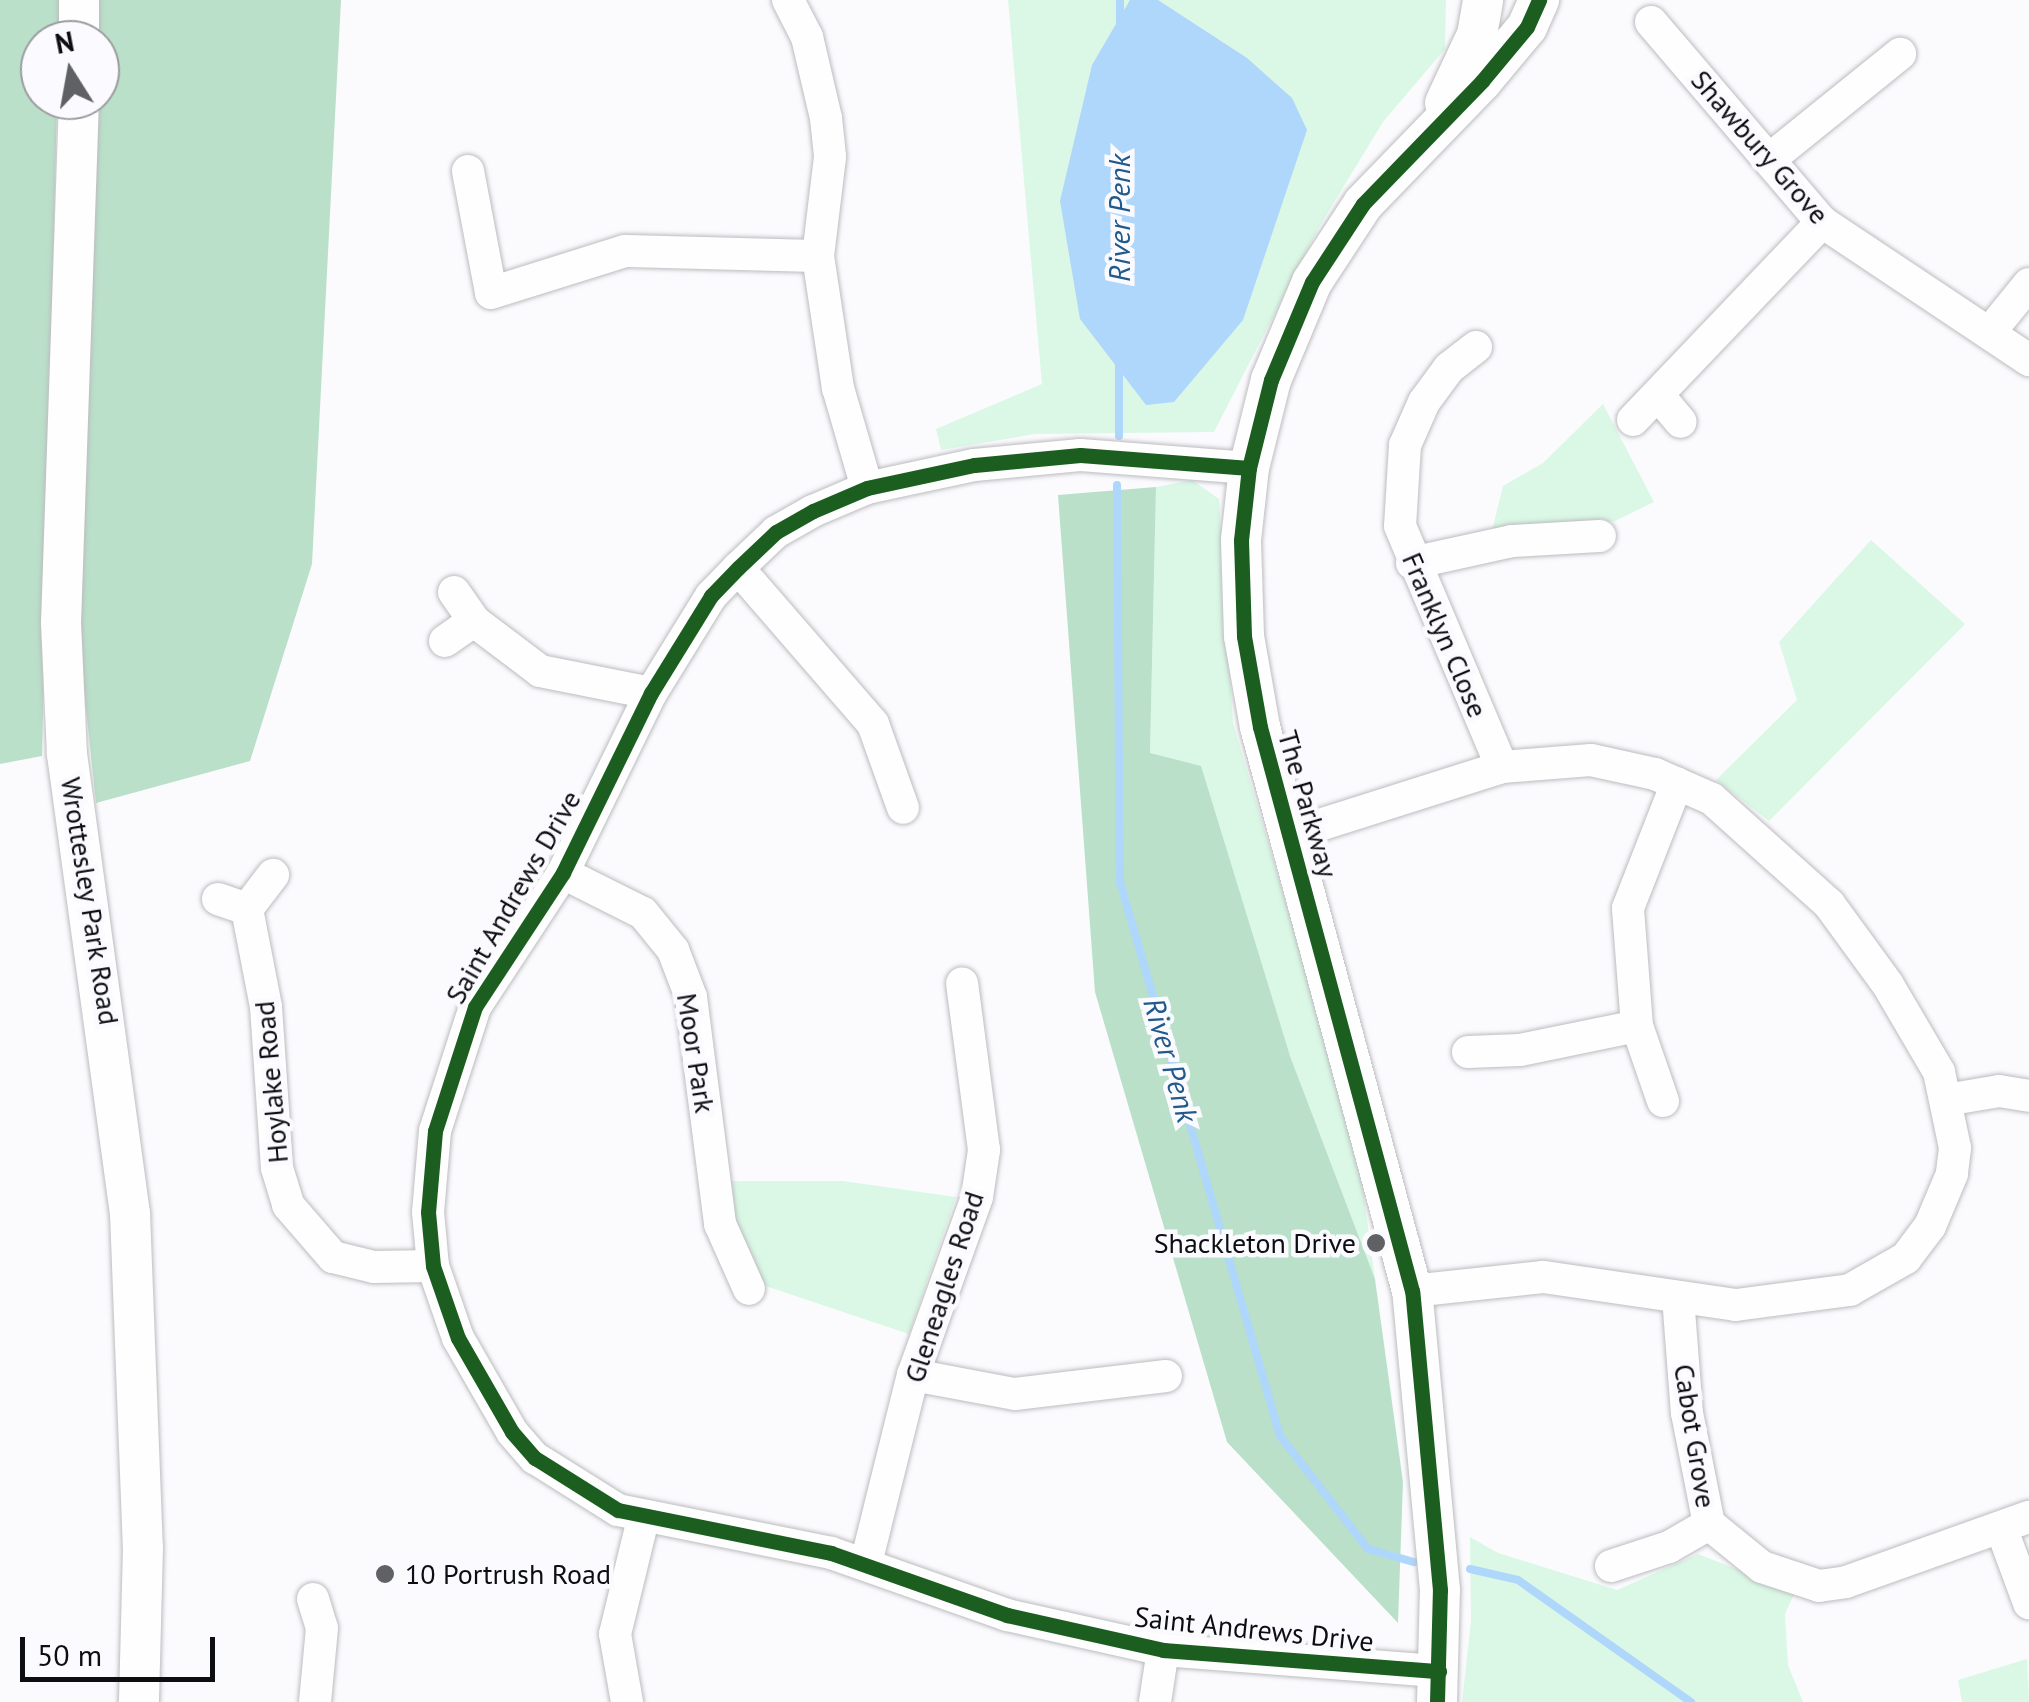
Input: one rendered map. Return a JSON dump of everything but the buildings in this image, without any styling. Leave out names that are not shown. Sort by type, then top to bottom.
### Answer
[{"type":"street","points":[[788,0],[807,37],[828,138],[818,256],[838,388],[867,488]]},
{"type":"street","name":"The Parkway","points":[[1437,120],[1477,35],[1484,0]]},
{"type":"street","name":"The Parkway","points":[[1438,1687],[1440,1590],[1412,1291],[1318,924],[1288,835],[1244,636],[1241,540],[1249,468],[1270,380],[1312,282],[1363,204],[1437,120],[1482,81],[1527,27],[1538,0]]},
{"type":"street","name":"Shawbury Grove","points":[[1651,22],[1822,222],[2029,360]]},
{"type":"street","points":[[1771,158],[1900,54]]},
{"type":"street","name":"Wrottesley Park Road","points":[[78,120],[61,623],[67,754],[130,1214],[143,1547],[139,1702]]},
{"type":"street","points":[[468,171],[491,293],[624,252],[818,256]]},
{"type":"street","points":[[1633,420],[1822,222]]},
{"type":"street","points":[[1988,333],[2029,284]]},
{"type":"street","name":"Franklyn Close","points":[[1476,347],[1432,391],[1406,445],[1400,526],[1412,563],[1502,767]]},
{"type":"street","points":[[1658,395],[1680,422]]},
{"type":"street","name":"Saint Andrews Drive","points":[[1249,468],[1048,455],[867,488],[776,532],[738,568],[710,596],[650,692],[563,873],[475,1007],[456,1052],[435,1130],[428,1212],[433,1266],[458,1338],[512,1432],[535,1458],[643,1519],[866,1563],[1008,1615],[1162,1650],[1438,1687]]},
{"type":"street","points":[[1412,563],[1512,541],[1600,536]]},
{"type":"street","points":[[738,568],[873,724],[903,808]]},
{"type":"street","points":[[454,592],[474,621],[540,672],[650,692]]},
{"type":"street","points":[[446,641],[474,621]]},
{"type":"street","points":[[1288,835],[1502,767],[1591,760],[1677,783],[1745,824],[1829,904],[1888,985],[1939,1072],[1956,1148],[1952,1174],[1930,1226],[1906,1258],[1850,1290],[1811,1299],[1736,1305],[1543,1276],[1412,1291]]},
{"type":"street","points":[[1663,1101],[1637,1026],[1628,908],[1677,783]]},
{"type":"street","name":"Moor Park","points":[[563,873],[643,913],[673,950],[690,997],[720,1224],[748,1289]]},
{"type":"street","name":"Hoylake Road","points":[[272,876],[232,904],[266,1007],[276,1168],[288,1206],[333,1257],[374,1267],[433,1266]]},
{"type":"street","name":"Gleneagles Road","points":[[866,1563],[913,1374],[977,1197],[984,1150],[955,1001]]},
{"type":"street","points":[[1468,1052],[1520,1050],[1637,1026]]},
{"type":"street","points":[[1946,1100],[1999,1091],[2029,1096]]},
{"type":"street","name":"Cabot Grove","points":[[1678,1297],[1687,1414],[1708,1524],[1762,1567],[1819,1586],[2016,1523]]},
{"type":"street","points":[[913,1374],[1015,1394],[1166,1376]]},
{"type":"street","points":[[627,1702],[614,1634],[643,1519]]},
{"type":"street","points":[[2016,1523],[2029,1604]]},
{"type":"street","points":[[1611,1566],[1669,1547],[1708,1524]]},
{"type":"street","points":[[313,1599],[322,1628],[315,1702]]},
{"type":"street","points":[[1155,1702],[1162,1650]]},
{"type":"green space","points":[[0,0],[60,0],[60,20],[20,20],[20,120],[57,120],[42,756],[0,764]]},
{"type":"green space","points":[[96,0],[341,0],[312,564],[250,761],[96,803],[78,633],[93,120],[120,120],[120,20],[97,20]]},
{"type":"green space","points":[[1008,0],[1446,0],[1445,49],[1383,122],[1319,227],[1214,432],[1035,434],[941,450],[936,429],[1042,384]]},
{"type":"green space","points":[[1603,404],[1654,502],[1615,521],[1491,535],[1503,486],[1543,463]]},
{"type":"green space","points":[[1192,480],[1219,499],[1233,723],[1357,1145],[1375,1279],[1290,1056],[1150,754],[1156,487]]},
{"type":"green space","points":[[1156,487],[1150,753],[1201,766],[1290,1056],[1375,1279],[1403,1482],[1398,1623],[1227,1442],[1095,992],[1058,495]]},
{"type":"green space","points":[[1871,540],[1965,624],[1769,821],[1716,780],[1797,700],[1779,642]]},
{"type":"green space","points":[[727,1181],[843,1181],[956,1197],[909,1334],[760,1284],[732,1231]]},
{"type":"green space","points":[[1470,1537],[1498,1553],[1617,1590],[1698,1554],[1795,1592],[1785,1614],[1788,1665],[1803,1702],[1462,1702],[1471,1621]]},
{"type":"green space","points":[[2027,1659],[2029,1702],[1962,1702],[1958,1680]]},
{"type":"water","points":[[1130,0],[1158,0],[1247,58],[1292,98],[1307,130],[1243,320],[1174,402],[1146,405],[1080,319],[1060,201],[1092,65]]},
{"type":"waterway","name":"River Penk","points":[[1120,0],[1120,26]]},
{"type":"waterway","name":"River Penk","points":[[1119,360],[1119,436]]},
{"type":"waterway","name":"River Penk","points":[[1117,485],[1120,882],[1280,1436],[1368,1549],[1414,1562]]},
{"type":"waterway","name":"River Penk","points":[[1470,1569],[1518,1580],[1691,1702]]},
{"type":"cycle path","points":[[1437,1702],[1440,1590],[1412,1291],[1260,727],[1244,636],[1241,540],[1249,468],[1271,380],[1312,282],[1363,204],[1482,81],[1527,27],[1539,0]]},
{"type":"cycle path","points":[[1249,468],[1080,455],[974,465],[867,488],[813,511],[776,532],[738,568],[711,596],[651,693],[563,873],[475,1007],[435,1131],[428,1212],[433,1266],[458,1338],[512,1432],[535,1458],[618,1510],[831,1553],[1007,1615],[1163,1650],[1439,1671]]},
{"type":"place","name":"Shackleton Drive","points":[[1376,1243]]},
{"type":"place","name":"10 Portrush Road","points":[[385,1574]]}]
